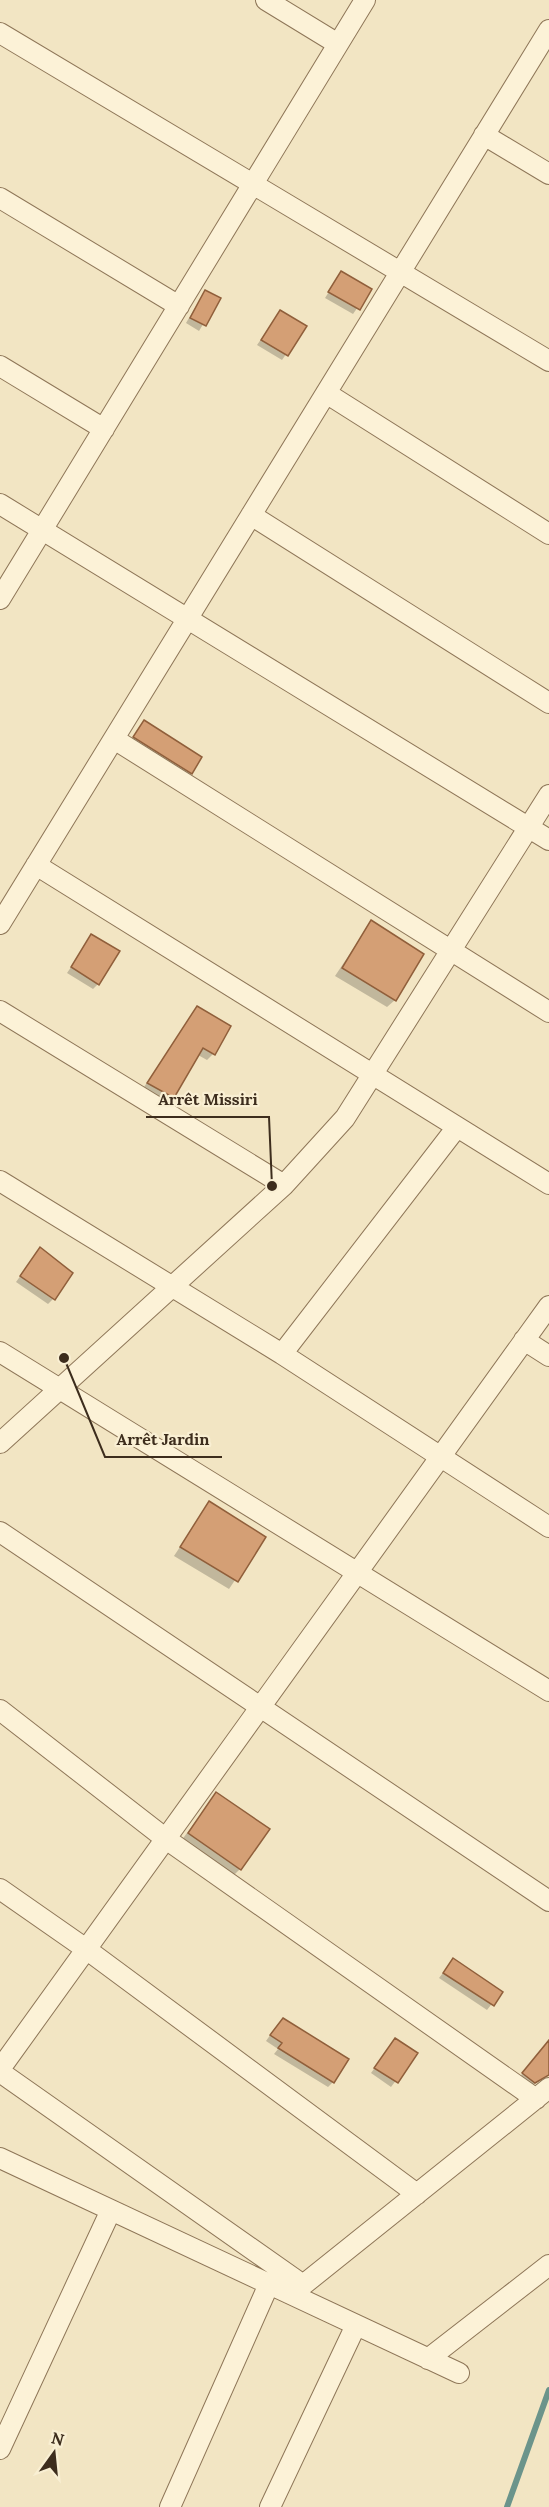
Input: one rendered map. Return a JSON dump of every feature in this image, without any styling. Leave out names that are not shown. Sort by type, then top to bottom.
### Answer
[{"type":"street","points":[[266,0],[338,44]]},
{"type":"street","points":[[0,599],[365,0]]},
{"type":"street","points":[[0,924],[549,30]]},
{"type":"street","points":[[0,33],[549,362]]},
{"type":"street","points":[[484,135],[549,174]]},
{"type":"street","points":[[0,198],[179,306]]},
{"type":"street","points":[[0,366],[104,429]]},
{"type":"street","points":[[326,393],[549,534]]},
{"type":"street","points":[[0,504],[549,840]]},
{"type":"street","points":[[251,515],[549,703]]},
{"type":"street","points":[[114,739],[549,1012]]},
{"type":"street","points":[[0,1443],[284,1185],[345,1118],[449,949],[530,828],[549,795]]},
{"type":"street","points":[[36,865],[549,1184]]},
{"type":"street","points":[[0,1011],[284,1185]]},
{"type":"street","points":[[282,1354],[457,1127]]},
{"type":"street","points":[[0,1181],[282,1354],[549,1527]]},
{"type":"street","points":[[459,2373],[356,2325],[297,2290],[0,2071],[549,1306]]},
{"type":"street","points":[[524,1340],[549,1356]]},
{"type":"street","points":[[0,1352],[549,1691]]},
{"type":"street","points":[[0,1532],[549,1901]]},
{"type":"street","points":[[0,1710],[166,1839],[542,2094],[297,2290]]},
{"type":"street","points":[[0,1889],[86,1949],[417,2194]]},
{"type":"street","points":[[0,2158],[269,2284],[297,2290]]},
{"type":"street","points":[[0,2449],[111,2210]]},
{"type":"street","points":[[428,2359],[549,2265]]},
{"type":"street","points":[[170,2507],[269,2284]]},
{"type":"street","points":[[270,2507],[356,2325]]},
{"type":"building","points":[[341,271],[372,289],[360,310],[328,292]]},
{"type":"building","points":[[205,290],[221,298],[206,326],[190,318]]},
{"type":"building","points":[[280,310],[307,326],[288,356],[261,340]]},
{"type":"building","points":[[144,720],[202,757],[192,774],[133,737]]},
{"type":"building","points":[[371,920],[424,954],[396,1001],[342,968]]},
{"type":"building","points":[[91,934],[120,951],[99,985],[71,967]]},
{"type":"building","points":[[197,1006],[231,1026],[215,1055],[203,1048],[174,1098],[147,1083]]},
{"type":"building","points":[[40,1247],[73,1273],[55,1300],[20,1276]]},
{"type":"building","points":[[209,1501],[266,1537],[238,1582],[180,1547]]},
{"type":"building","points":[[216,1792],[270,1829],[241,1870],[188,1833]]},
{"type":"building","points":[[453,1958],[503,1992],[494,2006],[443,1973]]},
{"type":"building","points":[[283,2018],[349,2059],[334,2083],[278,2048],[282,2043],[270,2035]]},
{"type":"building","points":[[395,2038],[418,2053],[398,2083],[374,2068]]},
{"type":"building","points":[[549,2040],[549,2075],[535,2083],[522,2073]]},
{"type":"waterway","points":[[507,2507],[549,2390]]},
{"type":"place","name":"Arrêt Missiri","points":[[272,1186]]},
{"type":"place","name":"Arrêt Jardin","points":[[64,1358]]}]
